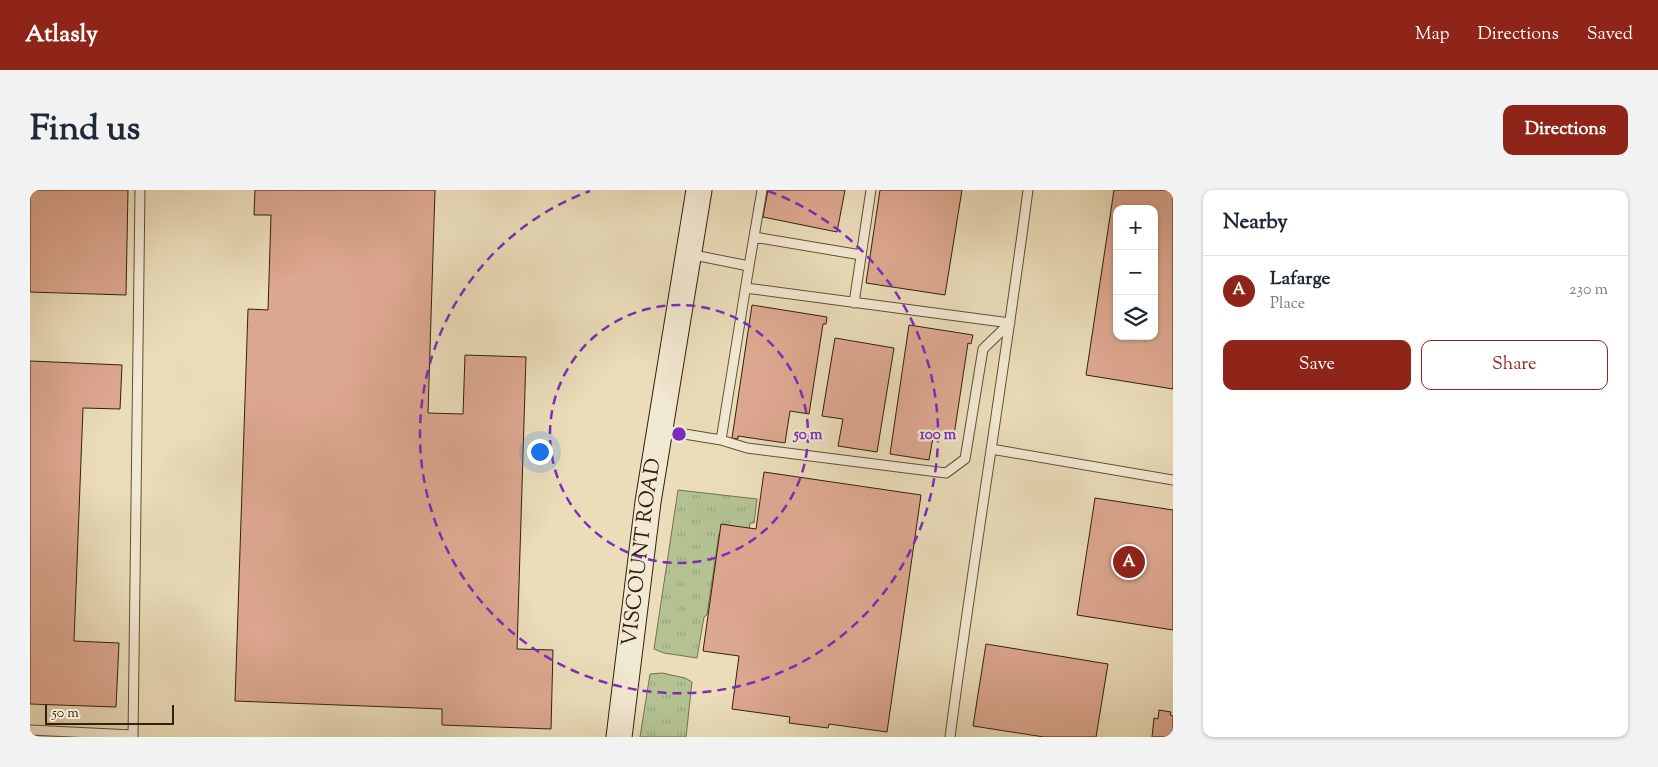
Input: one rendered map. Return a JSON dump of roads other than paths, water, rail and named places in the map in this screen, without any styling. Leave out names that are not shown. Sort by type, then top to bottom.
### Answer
[{"type":"street","name":"VISCOUNT ROAD","points":[[619,737],[648,502],[699,190]]},
{"type":"lane","points":[[30,730],[133,736],[140,190]]},
{"type":"lane","points":[[721,440],[762,190]]},
{"type":"lane","points":[[854,303],[871,190]]},
{"type":"lane","points":[[950,737],[968,595],[1010,323],[1028,190]]},
{"type":"lane","points":[[754,236],[861,255]]},
{"type":"lane","points":[[689,254],[749,266]]},
{"type":"lane","points":[[746,288],[1010,323]]},
{"type":"lane","points":[[660,430],[721,440],[747,448],[946,473],[965,459],[983,349],[1010,323]]},
{"type":"lane","points":[[991,450],[1173,480]]},
{"type":"place","name":"Lafarge","points":[[1129,562]]}]
